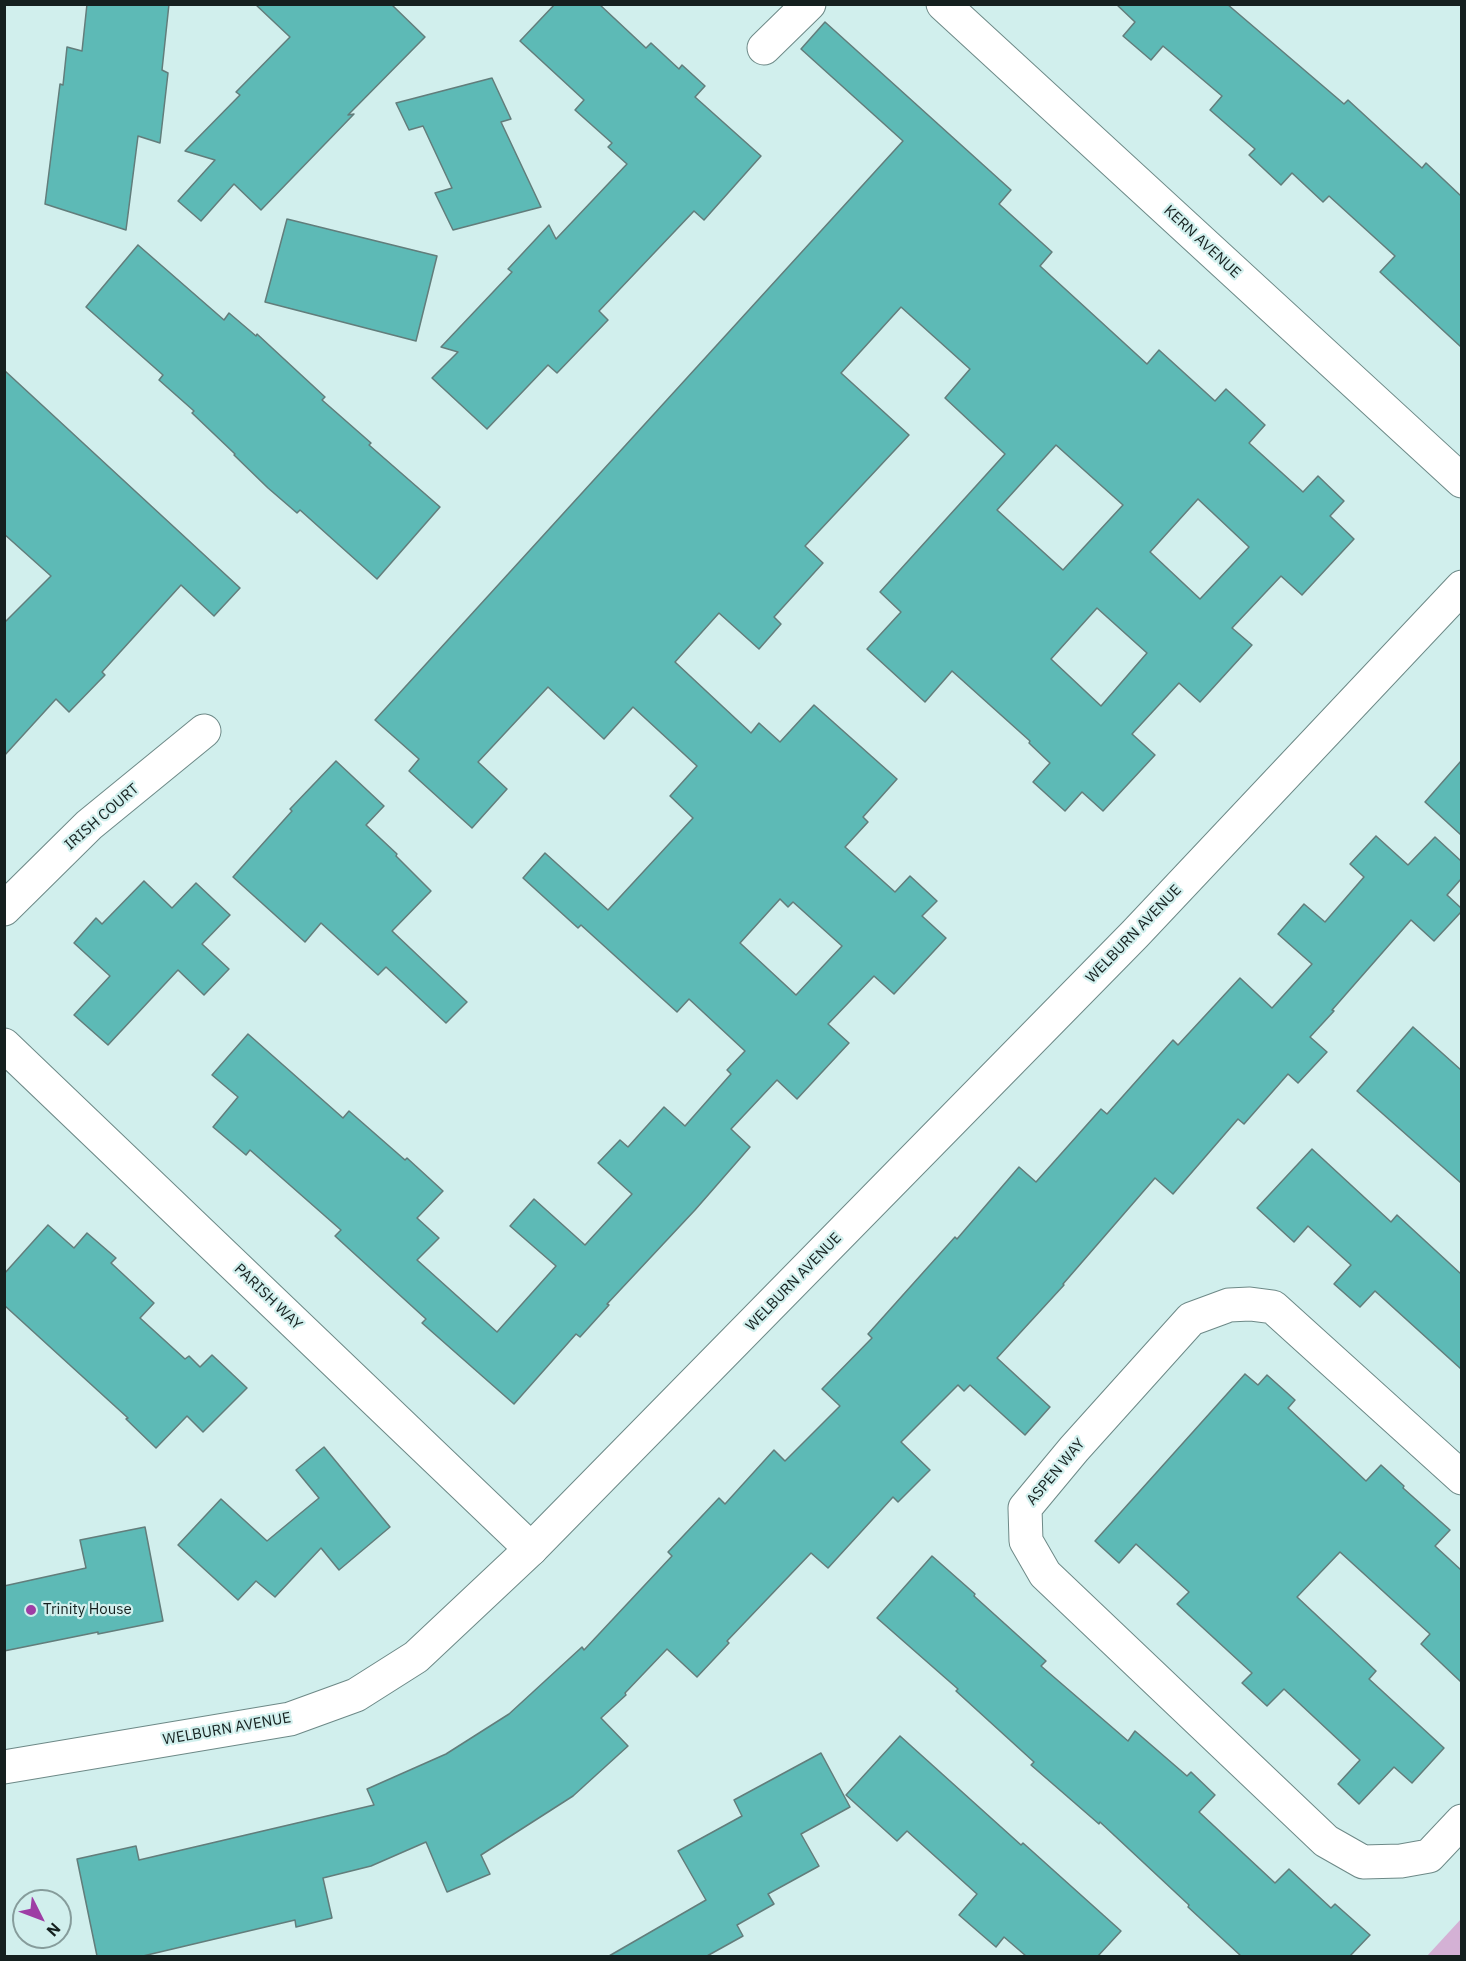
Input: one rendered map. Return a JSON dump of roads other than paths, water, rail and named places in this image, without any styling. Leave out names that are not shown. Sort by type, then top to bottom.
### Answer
[{"type":"street","points":[[764,48],[809,4]]},
{"type":"street","name":"KERN AVENUE","points":[[943,4],[1461,481]]},
{"type":"street","name":"WELBURN AVENUE","points":[[4,1767],[290,1719],[356,1695],[416,1657],[531,1549],[1135,934],[1461,587]]},
{"type":"street","name":"IRISH COURT","points":[[4,909],[89,825],[204,731]]},
{"type":"street","name":"PARISH WAY","points":[[4,1045],[531,1549]]},
{"type":"street","name":"ASPEN WAY","points":[[1461,1478],[1274,1307],[1250,1304],[1229,1305],[1191,1319],[1074,1449],[1025,1508],[1026,1541],[1044,1574],[1326,1841],[1363,1862],[1401,1861],[1429,1856],[1461,1821]]},
{"type":"place","name":"Trinity House","points":[[31,1610]]}]
